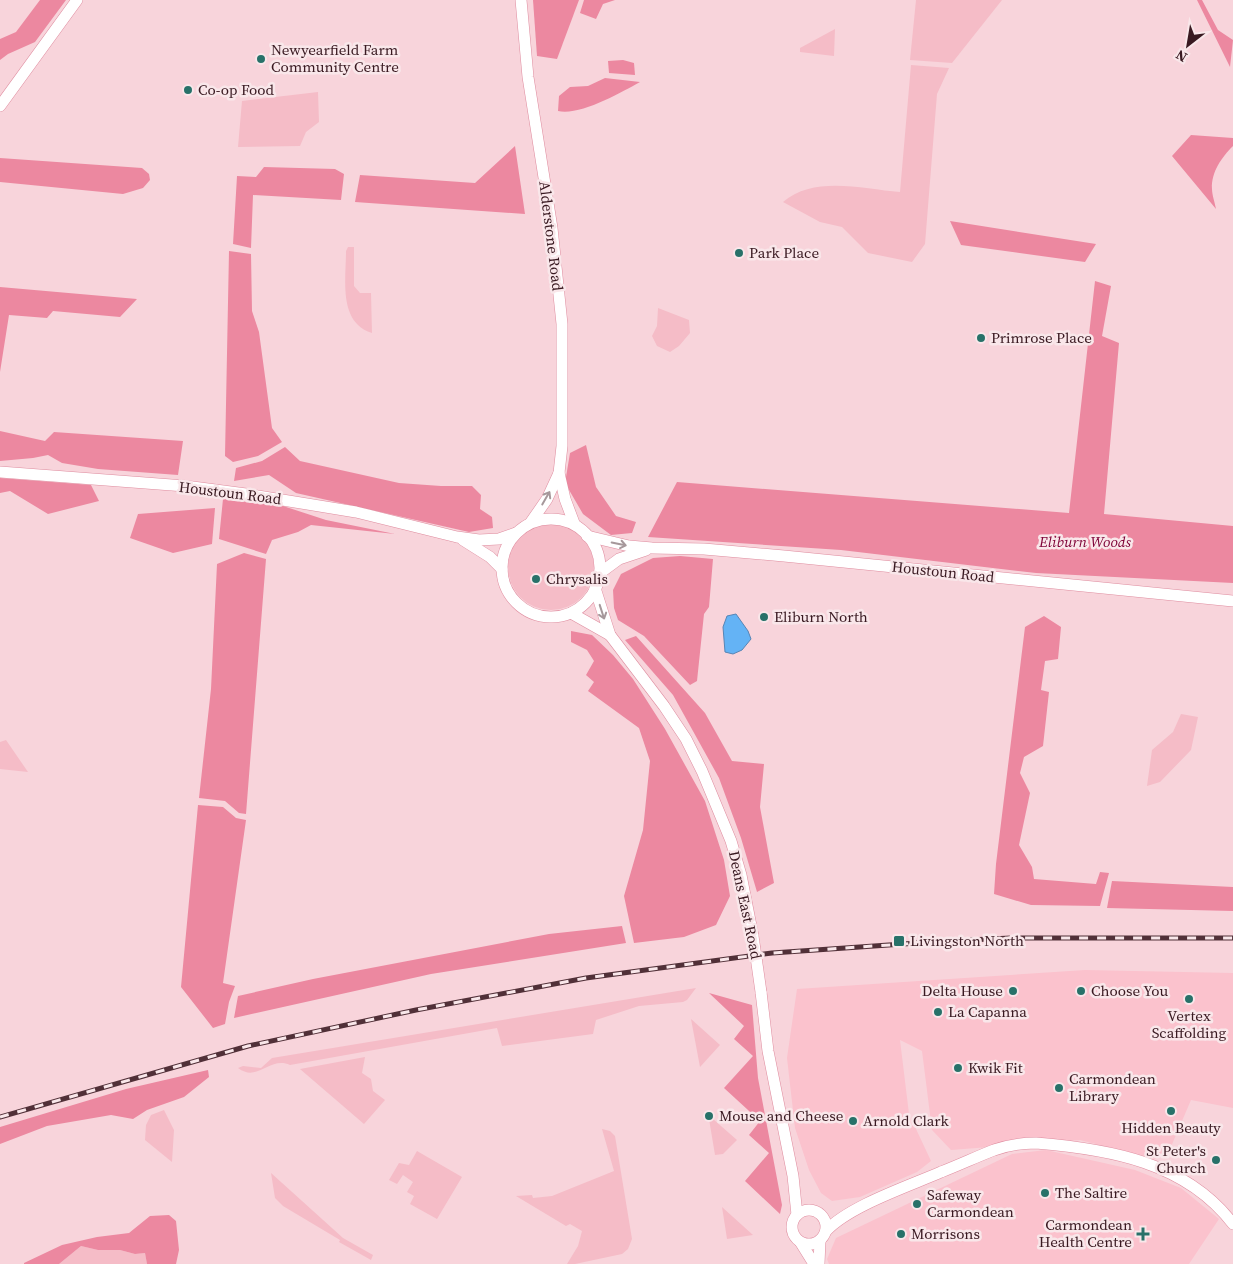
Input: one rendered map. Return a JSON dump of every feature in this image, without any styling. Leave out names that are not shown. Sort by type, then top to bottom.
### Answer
[{"type":"street","points":[[0,106],[77,0]]},
{"type":"street","name":"Alderstone Road","points":[[521,0],[528,77],[552,228],[562,324],[563,421],[559,473],[565,499],[574,524]]},
{"type":"street","name":"Houstoun Road","points":[[0,472],[185,486],[246,494],[356,512],[457,537],[479,540],[499,539],[516,534]]},
{"type":"street","name":"Alderstone Road","points":[[531,522],[547,499],[559,473]]},
{"type":"street","points":[[556,519],[574,524],[587,536],[597,552],[600,573],[595,588],[582,605],[571,613],[559,616],[541,615],[525,609],[512,598],[505,583],[502,569],[506,550],[516,534],[531,522],[556,519]]},
{"type":"street","name":"Houstoun Road","points":[[587,536],[629,546],[704,549],[784,556],[1233,601]]},
{"type":"street","name":"Houstoun Road","points":[[457,537],[479,549],[502,569]]},
{"type":"street","name":"Houstoun Road","points":[[600,573],[619,559],[652,548]]},
{"type":"street","name":"Deans East Road","points":[[595,588],[610,635],[664,706],[686,739],[702,770],[731,841],[741,875],[753,936],[768,1051],[793,1176],[797,1215]]},
{"type":"street","name":"Deans East Road","points":[[571,613],[610,635]]},
{"type":"street","points":[[848,1214],[802,1211],[793,1220],[792,1230],[795,1238],[801,1242],[811,1244],[823,1235],[834,1222],[890,1193],[994,1150],[1025,1143],[1036,1143],[1106,1152],[1169,1171],[1213,1200],[1233,1224]]},
{"type":"street","name":"Deans East Road","points":[[793,1176],[817,1212]]},
{"type":"street","points":[[817,1212],[824,1220],[819,1264]]},
{"type":"street","points":[[801,1242],[814,1264]]},
{"type":"shaded area","points":[[916,0],[1002,0],[952,63],[910,60]]},
{"type":"shaded area","points":[[835,29],[834,56],[800,52],[800,48]]},
{"type":"shaded area","points":[[911,65],[949,68],[937,94],[925,244],[912,262],[868,253],[842,227],[820,222],[783,202],[795,194],[824,186],[900,192]]},
{"type":"shaded area","points":[[318,92],[319,122],[306,132],[300,146],[238,147],[242,101]]},
{"type":"shaded area","points":[[348,247],[354,247],[354,286],[360,293],[371,293],[372,333],[361,328],[349,310],[345,287],[346,251]]},
{"type":"shaded area","points":[[658,308],[689,320],[690,333],[679,346],[670,352],[657,346],[652,336],[657,326]]},
{"type":"shaded area","points":[[551,524],[567,527],[575,531],[587,543],[591,551],[594,567],[591,583],[587,591],[575,603],[567,607],[551,610],[535,607],[527,603],[515,591],[511,583],[508,567],[511,551],[515,543],[527,531],[535,527]]},
{"type":"shaded area","points":[[1181,714],[1198,717],[1191,750],[1160,782],[1147,786],[1152,750],[1173,732]]},
{"type":"shaded area","points":[[6,740],[28,772],[0,769],[0,742]]},
{"type":"shaded area","points":[[1085,970],[1233,973],[1233,1108],[1191,1100],[1170,1149],[1156,1159],[1080,1140],[951,1150],[932,1130],[922,1051],[900,1040],[909,1114],[931,1161],[917,1172],[860,1197],[832,1201],[821,1193],[809,1170],[795,1128],[787,1058],[797,989]]},
{"type":"shaded area","points":[[696,988],[687,1000],[683,1002],[639,1006],[596,1020],[593,1034],[502,1046],[497,1028],[290,1065],[276,1064],[252,1073],[238,1068],[243,1066],[261,1068],[272,1058]]},
{"type":"shaded area","points":[[691,1019],[720,1045],[700,1067]]},
{"type":"shaded area","points":[[365,1057],[362,1073],[371,1079],[373,1091],[385,1100],[364,1124],[300,1069]]},
{"type":"shaded area","points":[[164,1110],[174,1130],[172,1162],[145,1140],[146,1125],[151,1115]]},
{"type":"shaded area","points":[[709,1119],[713,1119],[737,1140],[723,1154],[715,1155]]},
{"type":"shaded area","points":[[602,1129],[610,1131],[615,1136],[632,1239],[628,1249],[622,1254],[567,1264],[578,1246],[582,1231],[570,1224],[566,1226],[516,1196],[532,1195],[533,1198],[552,1196],[614,1171]]},
{"type":"shaded area","points":[[1046,1150],[1135,1170],[1181,1188],[1219,1219],[1189,1264],[829,1264],[827,1259],[836,1238],[1012,1154]]},
{"type":"shaded area","points":[[417,1151],[462,1177],[437,1219],[410,1204],[414,1196],[407,1192],[413,1182],[403,1175],[397,1184],[389,1180],[399,1163],[409,1165]]},
{"type":"shaded area","points":[[271,1173],[343,1238],[373,1255],[371,1260],[283,1206],[275,1198]]},
{"type":"shaded area","points":[[722,1207],[753,1235],[727,1239]]},
{"type":"shaded area","points":[[81,1246],[98,1250],[120,1250],[135,1254],[145,1253],[147,1264],[59,1264]]},
{"type":"green space","points":[[40,0],[66,0],[35,42],[8,54],[0,60],[0,39],[16,32]]},
{"type":"green space","points":[[533,0],[579,0],[557,59],[537,56]]},
{"type":"green space","points":[[584,0],[615,0],[603,4],[596,19],[580,13]]},
{"type":"green space","points":[[1197,0],[1202,0],[1218,30],[1233,40],[1230,67]]},
{"type":"green space","points":[[623,60],[634,63],[635,75],[609,73],[608,61]]},
{"type":"green space","points":[[605,78],[640,82],[588,107],[567,112],[558,111],[559,96],[570,87],[588,86]]},
{"type":"green space","points":[[1191,135],[1233,138],[1233,146],[1221,160],[1213,177],[1212,191],[1216,209],[1172,156]]},
{"type":"green space","points":[[515,146],[525,214],[355,202],[360,175],[475,183]]},
{"type":"green space","points":[[0,158],[142,168],[149,174],[150,180],[143,188],[123,194],[0,182]]},
{"type":"green space","points":[[264,167],[335,169],[344,174],[341,200],[253,195],[251,248],[233,244],[237,176],[256,177]]},
{"type":"green space","points":[[950,221],[1096,244],[1085,262],[961,245]]},
{"type":"green space","points":[[229,251],[251,254],[252,311],[259,332],[272,428],[282,442],[258,456],[233,462],[225,456]]},
{"type":"green space","name":"Eliburn Woods","points":[[1095,281],[1111,286],[1102,336],[1119,343],[1104,514],[1233,526],[1233,583],[1036,573],[841,550],[648,537],[677,482],[1069,513]]},
{"type":"green space","points":[[0,287],[137,299],[120,317],[53,311],[47,318],[9,315],[0,372]]},
{"type":"green space","points":[[0,431],[45,441],[54,432],[183,441],[178,475],[98,469],[62,463],[48,455],[0,461]]},
{"type":"green space","points":[[586,445],[596,487],[616,516],[636,522],[632,533],[611,535],[583,514],[565,483],[570,453]]},
{"type":"green space","points":[[285,447],[300,461],[399,483],[472,486],[481,495],[480,509],[492,517],[493,528],[469,532],[296,493],[269,475],[234,481],[236,468],[262,461]]},
{"type":"green space","points":[[0,478],[91,485],[99,501],[48,514],[10,491],[0,493]]},
{"type":"green space","points":[[223,499],[280,505],[326,520],[395,534],[311,525],[298,532],[272,540],[266,554],[219,539]]},
{"type":"green space","points":[[215,508],[212,544],[173,553],[130,538],[138,514]]},
{"type":"green space","points":[[244,553],[266,559],[246,814],[239,813],[225,801],[199,798],[211,689],[217,564]]},
{"type":"green space","points":[[680,556],[713,559],[709,607],[704,614],[697,681],[690,685],[644,636],[618,620],[614,608],[613,590],[621,574],[653,558]]},
{"type":"green space","points":[[1044,616],[1061,627],[1058,659],[1045,661],[1041,690],[1049,692],[1043,746],[1024,757],[1020,773],[1030,793],[1019,845],[1032,867],[1034,879],[1096,884],[1100,872],[1109,873],[1100,906],[1031,905],[994,894],[1025,627]]},
{"type":"green space","points":[[571,631],[592,635],[613,655],[633,679],[665,729],[705,801],[724,860],[730,896],[716,925],[684,937],[634,943],[624,896],[643,830],[650,761],[639,728],[588,691],[594,682],[586,675],[594,661],[587,650],[571,642]]},
{"type":"green space","points":[[636,636],[705,713],[732,761],[764,764],[760,807],[774,883],[757,892],[741,838],[719,778],[673,695],[625,640]]},
{"type":"green space","points":[[198,805],[223,807],[236,818],[246,820],[223,983],[235,986],[229,1002],[225,1024],[213,1028],[181,987]]},
{"type":"green space","points":[[1112,881],[1233,887],[1233,911],[1107,908]]},
{"type":"green space","points":[[622,926],[626,943],[431,974],[234,1018],[238,996],[313,979],[549,934]]},
{"type":"green space","points":[[709,993],[752,1005],[758,1078],[782,1205],[780,1214],[745,1181],[769,1153],[749,1135],[760,1121],[724,1088],[753,1056],[734,1039],[744,1026]]},
{"type":"green space","points":[[208,1070],[209,1077],[184,1097],[147,1110],[133,1119],[111,1115],[47,1126],[0,1144],[0,1127],[126,1089]]},
{"type":"green space","points":[[169,1215],[176,1221],[179,1250],[176,1264],[147,1264],[145,1253],[135,1254],[120,1250],[98,1250],[81,1246],[59,1264],[24,1264],[62,1245],[97,1237],[129,1233],[150,1216]]},
{"type":"water","points":[[736,614],[748,631],[751,639],[742,650],[733,654],[725,652],[723,627],[727,616]]},
{"type":"railway","points":[[0,1117],[248,1046],[416,1010],[586,978],[772,953],[947,941],[1011,938],[1233,938]]},
{"type":"place","name":"Newyearfield Farm Community Centre","points":[[261,59]]},
{"type":"place","name":"Co-op Food","points":[[188,90]]},
{"type":"place","name":"Park Place","points":[[739,253]]},
{"type":"place","name":"Primrose Place","points":[[981,338]]},
{"type":"place","name":"Chrysalis","points":[[536,579]]},
{"type":"place","name":"Eliburn North","points":[[764,617]]},
{"type":"place","name":"Livingston North","points":[[899,941]]},
{"type":"place","name":"Delta House","points":[[1013,991]]},
{"type":"place","name":"Choose You","points":[[1081,991]]},
{"type":"place","name":"Vertex Scaffolding","points":[[1189,999]]},
{"type":"place","name":"La Capanna","points":[[938,1012]]},
{"type":"place","name":"Kwik Fit","points":[[958,1068]]},
{"type":"place","name":"Carmondean Library","points":[[1059,1088]]},
{"type":"place","name":"Hidden Beauty","points":[[1171,1111]]},
{"type":"place","name":"Mouse and Cheese","points":[[709,1116]]},
{"type":"place","name":"Arnold Clark","points":[[853,1121]]},
{"type":"place","name":"St Peter's Church","points":[[1216,1160]]},
{"type":"place","name":"The Saltire","points":[[1045,1193]]},
{"type":"place","name":"Safeway Carmondean","points":[[917,1204]]},
{"type":"place","name":"Morrisons","points":[[901,1234]]},
{"type":"place","name":"Carmondean Health Centre","points":[[1143,1234]]}]
